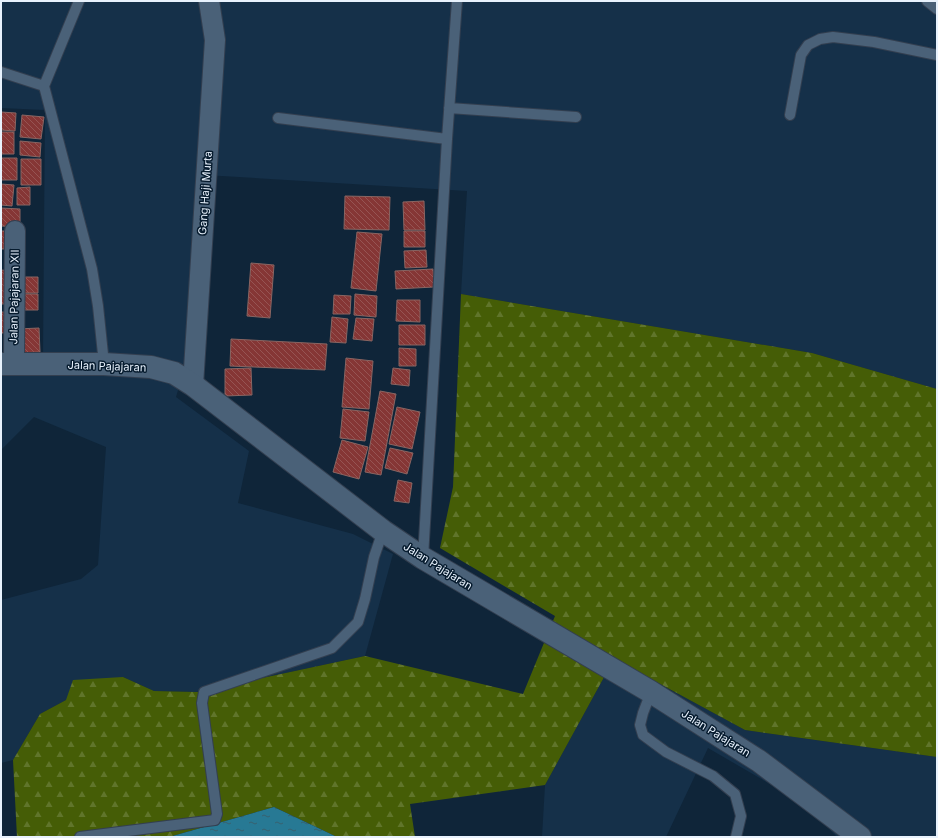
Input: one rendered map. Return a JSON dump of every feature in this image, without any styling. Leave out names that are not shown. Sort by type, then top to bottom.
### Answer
[{"type":"main road","name":"Jalan Pajajaran","points":[[7,364],[104,364],[151,367],[174,373],[193,385],[383,531],[423,558],[652,692],[759,761],[860,837]]},
{"type":"street","name":"Gang Haji Murta","points":[[193,385],[215,40],[209,1]]},
{"type":"street","name":"Jalan Pajajaran XII","points":[[7,364],[15,231]]},
{"type":"lane","points":[[79,1],[44,86],[92,269],[98,306],[104,364]]},
{"type":"lane","points":[[423,558],[447,139],[457,1]]},
{"type":"lane","points":[[926,1],[937,9]]},
{"type":"lane","points":[[790,115],[800,55],[808,45],[820,39],[833,37],[874,42],[937,55]]},
{"type":"lane","points":[[1,72],[44,86]]},
{"type":"lane","points":[[449,108],[576,117]]},
{"type":"lane","points":[[278,118],[447,139]]},
{"type":"lane","points":[[80,837],[215,820],[217,814],[202,703],[204,692],[332,648],[358,622],[366,600],[374,557],[383,531]]},
{"type":"lane","points":[[652,692],[643,713],[640,725],[643,734],[666,752],[713,776],[735,794],[741,816],[736,837]]},
{"type":"shaded area","points":[[1,1],[937,1],[937,389],[812,353],[461,294],[467,191],[205,175],[205,297],[176,397],[249,451],[238,503],[353,534],[393,554],[365,656],[197,692],[154,691],[123,677],[66,700],[40,714],[13,760],[1,763],[1,600],[81,579],[98,565],[106,447],[34,417],[1,450],[1,358],[43,358],[45,110],[1,108]]},
{"type":"shaded area","points":[[614,659],[745,730],[937,757],[937,837],[837,837],[806,805],[708,748],[666,837],[542,837],[545,785]]},
{"type":"green space","points":[[461,294],[812,353],[937,389],[937,757],[745,730],[614,659],[545,785],[410,804],[415,837],[337,837],[274,807],[169,837],[17,837],[13,760],[40,714],[66,700],[73,680],[123,677],[154,691],[197,692],[365,656],[523,694],[555,616],[440,548],[453,487]]},
{"type":"water","points":[[274,807],[337,837],[169,837]]},
{"type":"building","points":[[1,112],[16,113],[15,131],[1,130]]},
{"type":"building","points":[[22,115],[44,117],[41,139],[20,137]]},
{"type":"building","points":[[1,132],[14,132],[14,154],[1,154]]},
{"type":"building","points":[[20,141],[41,143],[40,157],[20,155]]},
{"type":"building","points":[[1,158],[17,158],[17,180],[1,180]]},
{"type":"building","points":[[21,159],[41,159],[41,185],[21,185]]},
{"type":"building","points":[[1,184],[14,185],[12,206],[1,205]]},
{"type":"building","points":[[30,187],[30,205],[17,205],[17,188]]},
{"type":"building","points":[[345,196],[390,197],[389,230],[344,229]]},
{"type":"building","points":[[424,201],[425,230],[404,230],[403,202]]},
{"type":"building","points":[[1,208],[20,209],[20,227],[1,226]]},
{"type":"building","points":[[1,231],[5,231],[4,249],[1,249]]},
{"type":"building","points":[[404,231],[425,231],[425,247],[404,247]]},
{"type":"building","points":[[357,232],[382,234],[376,291],[351,288]]},
{"type":"building","points":[[426,250],[427,267],[405,268],[404,251]]},
{"type":"building","points":[[251,263],[274,265],[270,318],[247,316]]},
{"type":"building","points":[[433,269],[434,287],[396,289],[395,271]]},
{"type":"building","points":[[1,270],[14,271],[13,304],[1,304]]},
{"type":"building","points":[[18,277],[38,277],[38,293],[18,293]]},
{"type":"building","points":[[17,294],[38,294],[38,310],[17,310]]},
{"type":"building","points":[[355,294],[377,296],[376,317],[354,315]]},
{"type":"building","points":[[334,295],[351,296],[350,314],[333,314]]},
{"type":"building","points":[[397,300],[420,300],[420,322],[396,321]]},
{"type":"building","points":[[1,312],[12,312],[11,333],[1,333]]},
{"type":"building","points":[[332,317],[348,319],[346,343],[330,342]]},
{"type":"building","points":[[356,318],[374,319],[372,341],[353,339]]},
{"type":"building","points":[[399,325],[425,325],[425,345],[399,345]]},
{"type":"building","points":[[39,328],[40,352],[17,353],[17,329]]},
{"type":"building","points":[[231,339],[327,344],[325,370],[230,366]]},
{"type":"building","points":[[399,348],[416,349],[416,366],[399,366]]},
{"type":"building","points":[[346,358],[373,361],[369,409],[342,407]]},
{"type":"building","points":[[251,368],[252,395],[225,396],[225,369]]},
{"type":"building","points":[[393,368],[410,370],[409,386],[391,384]]},
{"type":"building","points":[[380,391],[396,394],[381,475],[365,472]]},
{"type":"building","points":[[397,407],[420,412],[412,449],[389,444]]},
{"type":"building","points":[[343,409],[369,412],[365,441],[340,438]]},
{"type":"building","points":[[342,440],[368,447],[359,479],[333,472]]},
{"type":"building","points":[[390,448],[413,453],[407,474],[385,468]]},
{"type":"building","points":[[398,480],[412,483],[409,503],[394,501]]}]
